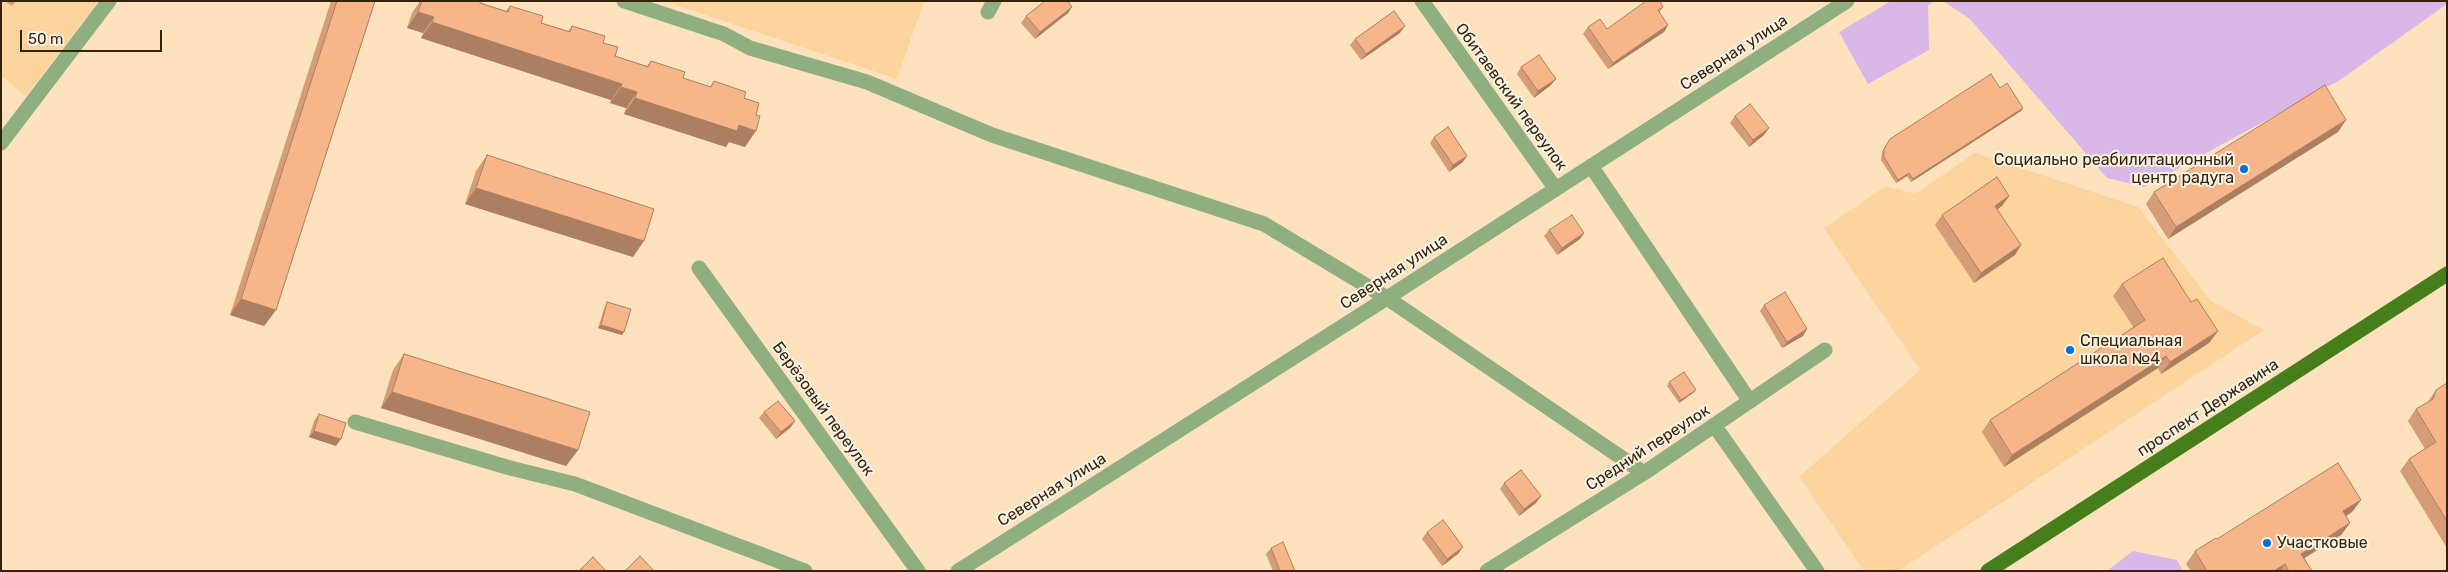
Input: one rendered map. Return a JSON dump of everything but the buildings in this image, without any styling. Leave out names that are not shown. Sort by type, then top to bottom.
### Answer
[{"type":"main road","name":"проспект Державина","points":[[1988,571],[2447,274]]},
{"type":"street","points":[[1,143],[109,1]]},
{"type":"street","points":[[624,1],[724,34],[750,48],[868,82],[992,135],[1264,224],[1387,298],[1644,473]]},
{"type":"street","name":"Обитаевский переулок","points":[[1422,1],[1555,188]]},
{"type":"street","name":"Северная улица","points":[[958,571],[1387,298],[1847,1]]},
{"type":"street","points":[[1591,166],[1749,400]]},
{"type":"street","name":"Берёзовый переулок","points":[[699,268],[918,571]]},
{"type":"street","name":"Средний переулок","points":[[1487,571],[1644,473],[1825,350]]},
{"type":"street","points":[[354,422],[510,468],[575,484],[805,571]]},
{"type":"street","points":[[1714,426],[1818,571]]},
{"type":"shaded area","points":[[1,1],[99,1],[26,96],[1,76]]},
{"type":"shaded area","points":[[664,1],[924,1],[897,79]]},
{"type":"shaded area","points":[[1891,1],[1934,1],[1928,5],[1929,50],[1868,84],[1839,32]]},
{"type":"shaded area","points":[[1943,1],[2447,1],[2447,4],[2340,80],[2144,187],[2107,178],[1970,19]]},
{"type":"shaded area","name":"Специальная школа №4","points":[[1975,153],[2138,207],[2211,301],[2264,330],[1898,571],[1864,571],[1799,477],[1920,370],[1824,228],[1886,186],[1915,194]]},
{"type":"shaded area","points":[[2133,551],[2177,560],[2183,571],[2107,571]]},
{"type":"place","name":"Социально реабилитационный центр радуга","points":[[2244,169]]},
{"type":"place","name":"Специальная школа №4","points":[[2070,350]]},
{"type":"place","name":"Участковые","points":[[2267,543]]}]
